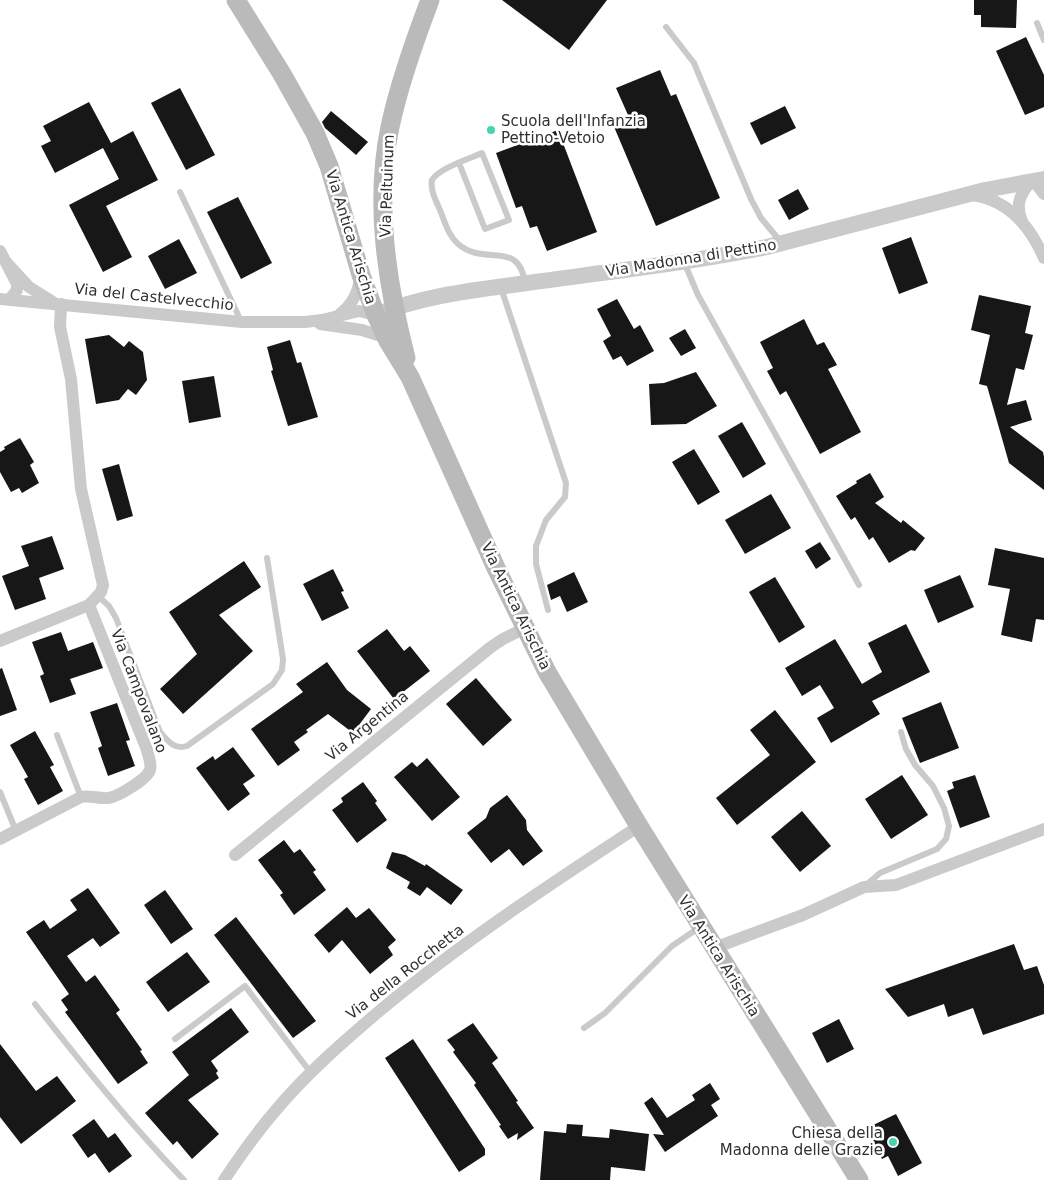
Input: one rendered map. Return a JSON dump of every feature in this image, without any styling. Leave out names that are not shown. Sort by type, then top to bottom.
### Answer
[{"type":"main road","name":"Via Antica Arischia","points":[[236,0],[316,133],[329,166],[361,275],[376,315],[410,377],[525,628],[568,709],[859,1180]]},
{"type":"main road","name":"Via Peltuinum","points":[[410,377],[394,308],[384,236],[384,186],[389,129],[406,64],[430,0]]},
{"type":"main road","points":[[352,246],[361,255],[371,258],[382,247],[384,236]]},
{"type":"street","name":"Via Madonna di Pettino","points":[[376,315],[394,308],[436,297],[501,286],[684,262],[782,243],[969,194],[1037,180]]},
{"type":"street","points":[[1037,180],[1037,185],[1044,194]]},
{"type":"street","points":[[1037,180],[1020,194],[1018,202],[1019,215],[1044,258]]},
{"type":"street","points":[[969,194],[996,201],[1022,221]]},
{"type":"street","points":[[0,288],[5,299],[14,295],[17,284],[3,256]]},
{"type":"street","points":[[3,256],[30,287],[59,304]]},
{"type":"street","points":[[339,316],[353,301],[361,275]]},
{"type":"street","name":"Via del Castelvecchio","points":[[5,299],[242,322],[305,322],[358,311],[376,315]]},
{"type":"street","name":"Via Campovalano","points":[[0,839],[81,797],[89,795],[114,797],[143,780],[150,769],[147,750],[93,600],[102,585],[81,489],[72,379],[60,327],[59,304]]},
{"type":"street","name":"Via del Castelvecchio","points":[[345,327],[356,326],[376,315]]},
{"type":"street","name":"Via del Castelvecchio","points":[[305,322],[345,327],[374,333],[387,338]]},
{"type":"street","points":[[0,641],[93,600]]},
{"type":"street","name":"Via Argentina","points":[[234,855],[490,647],[525,628]]},
{"type":"street","name":"Via della Rocchetta","points":[[224,1180],[276,1110],[350,1036],[443,960],[639,826]]},
{"type":"street","points":[[714,948],[803,915],[864,887],[896,885],[1044,829]]},
{"type":"lane","points":[[1037,23],[1044,40]]},
{"type":"lane","points":[[666,27],[694,63],[751,199],[761,218],[782,243]]},
{"type":"lane","points":[[459,163],[485,229],[508,220],[482,153],[459,163],[433,178],[431,184],[432,191],[450,234],[458,244],[470,252],[482,255],[506,256],[515,260],[522,268],[525,283]]},
{"type":"lane","points":[[180,192],[242,322]]},
{"type":"lane","points":[[684,262],[698,295],[859,585]]},
{"type":"lane","points":[[501,286],[566,483],[565,497],[546,520],[536,546],[536,564],[548,610]]},
{"type":"lane","points":[[93,600],[109,606],[116,618],[160,732],[169,742],[176,747],[182,748],[274,684],[282,670],[284,659],[267,558]]},
{"type":"lane","points":[[864,887],[880,873],[937,849],[946,839],[948,826],[944,808],[933,786],[914,765],[901,732]]},
{"type":"lane","points":[[57,735],[81,797]]},
{"type":"lane","points":[[0,792],[16,831]]},
{"type":"lane","points":[[584,1028],[605,1012],[672,946],[701,926]]},
{"type":"lane","points":[[175,1039],[245,986],[311,1073]]},
{"type":"lane","points":[[35,1004],[98,1084],[156,1151],[184,1180]]},
{"type":"building","points":[[502,0],[607,0],[569,50]]},
{"type":"building","points":[[974,0],[1017,0],[1016,28],[981,27],[981,15],[974,15]]},
{"type":"building","points":[[1026,37],[1044,75],[1044,107],[1025,115],[996,51]]},
{"type":"building","points":[[660,70],[671,96],[676,94],[720,198],[656,226],[612,122],[628,115],[616,88]]},
{"type":"building","points":[[180,88],[215,155],[186,170],[151,103]]},
{"type":"building","points":[[89,102],[111,143],[133,131],[158,180],[106,206],[132,257],[103,272],[69,205],[119,179],[103,148],[55,173],[41,146],[51,141],[43,126]]},
{"type":"building","points":[[785,106],[796,128],[761,145],[750,123]]},
{"type":"building","points":[[331,111],[368,142],[356,155],[325,128],[322,122]]},
{"type":"building","points":[[558,130],[597,232],[547,251],[537,226],[530,228],[522,206],[516,208],[496,153]]},
{"type":"building","points":[[798,189],[809,209],[789,220],[778,200]]},
{"type":"building","points":[[238,197],[272,263],[241,279],[207,212]]},
{"type":"building","points":[[911,237],[928,283],[899,294],[882,248]]},
{"type":"building","points":[[179,239],[197,273],[165,289],[148,256]]},
{"type":"building","points":[[979,295],[1031,306],[1025,333],[1033,335],[1024,370],[1016,368],[1007,405],[1026,400],[1032,420],[1010,427],[1043,452],[1044,490],[1009,463],[987,386],[979,384],[990,335],[971,330]]},
{"type":"building","points":[[617,299],[634,329],[640,325],[654,351],[627,366],[621,356],[613,360],[603,341],[611,336],[597,309]]},
{"type":"building","points":[[804,319],[817,345],[824,342],[837,365],[828,369],[861,432],[820,454],[786,391],[780,395],[767,371],[773,368],[760,342]]},
{"type":"building","points":[[685,329],[696,348],[681,356],[669,338]]},
{"type":"building","points":[[109,335],[124,347],[129,341],[143,352],[147,380],[136,395],[128,389],[119,400],[96,404],[85,339]]},
{"type":"building","points":[[290,340],[297,363],[301,362],[318,417],[288,426],[271,371],[273,370],[267,347]]},
{"type":"building","points":[[696,372],[717,406],[686,424],[651,425],[649,384],[664,383]]},
{"type":"building","points":[[214,376],[221,417],[189,423],[182,381]]},
{"type":"building","points":[[742,422],[766,464],[743,478],[718,436]]},
{"type":"building","points":[[20,438],[34,462],[30,465],[39,483],[22,493],[19,488],[11,492],[0,472],[0,452],[5,449],[4,447]]},
{"type":"building","points":[[694,449],[720,492],[698,505],[672,462]]},
{"type":"building","points":[[119,464],[133,516],[117,521],[102,469]]},
{"type":"building","points":[[870,473],[884,497],[875,503],[901,523],[903,520],[925,538],[915,551],[911,550],[889,563],[873,537],[869,540],[855,517],[851,520],[836,496]]},
{"type":"building","points":[[771,494],[791,528],[745,554],[725,520]]},
{"type":"building","points":[[52,536],[64,569],[39,578],[46,599],[15,610],[2,576],[29,566],[21,546]]},
{"type":"building","points":[[820,542],[831,559],[816,569],[805,551]]},
{"type":"building","points":[[995,548],[1044,558],[1044,620],[1036,619],[1032,642],[1001,635],[1010,589],[988,585]]},
{"type":"building","points":[[244,561],[261,587],[219,615],[253,651],[183,714],[160,689],[197,654],[169,612]]},
{"type":"building","points":[[333,569],[344,591],[341,592],[349,608],[322,621],[303,584]]},
{"type":"building","points":[[574,572],[588,602],[567,612],[560,596],[551,600],[547,585]]},
{"type":"building","points":[[960,575],[974,607],[938,623],[924,590]]},
{"type":"building","points":[[775,577],[805,627],[779,643],[749,592]]},
{"type":"building","points":[[906,624],[930,672],[872,701],[880,714],[831,743],[817,718],[834,708],[820,685],[802,696],[785,668],[835,639],[862,684],[882,672],[868,643]]},
{"type":"building","points":[[387,629],[404,651],[410,646],[430,671],[394,699],[357,651]]},
{"type":"building","points":[[61,632],[68,651],[93,642],[103,668],[70,679],[76,694],[50,703],[40,676],[44,674],[32,642]]},
{"type":"building","points":[[327,662],[347,690],[371,709],[353,733],[328,714],[306,730],[308,732],[294,742],[300,750],[278,766],[251,729],[303,692],[296,684]]},
{"type":"building","points":[[2,668],[17,710],[0,716],[0,669]]},
{"type":"building","points":[[476,678],[512,720],[483,746],[446,704]]},
{"type":"building","points":[[941,702],[959,748],[920,763],[902,718]]},
{"type":"building","points":[[117,703],[130,740],[126,741],[135,766],[108,776],[98,748],[102,746],[90,712]]},
{"type":"building","points":[[775,710],[816,762],[737,825],[716,798],[770,755],[750,730]]},
{"type":"building","points":[[35,731],[54,765],[50,767],[63,791],[38,805],[24,779],[28,777],[10,745]]},
{"type":"building","points":[[233,747],[255,776],[243,784],[250,794],[228,811],[196,768],[213,756],[215,760]]},
{"type":"building","points":[[427,758],[460,797],[432,821],[394,777],[412,762],[417,767]]},
{"type":"building","points":[[902,775],[928,815],[891,839],[865,799]]},
{"type":"building","points":[[975,775],[990,817],[960,828],[947,791],[954,788],[952,782]]},
{"type":"building","points":[[363,782],[377,801],[375,803],[387,820],[357,843],[332,810],[343,802],[341,798]]},
{"type":"building","points":[[507,795],[526,820],[527,830],[543,851],[523,866],[509,849],[491,863],[467,833],[486,818],[490,808]]},
{"type":"building","points":[[802,811],[831,846],[800,872],[771,837]]},
{"type":"building","points":[[284,840],[294,853],[300,849],[316,870],[313,872],[326,890],[294,915],[280,895],[283,893],[258,860]]},
{"type":"building","points":[[392,852],[405,855],[425,866],[426,864],[463,890],[451,905],[427,887],[420,896],[407,888],[410,882],[386,868]]},
{"type":"building","points":[[88,888],[120,933],[100,947],[93,938],[67,956],[86,982],[95,975],[120,1010],[116,1013],[142,1050],[140,1051],[148,1063],[118,1084],[65,1012],[68,1010],[61,1000],[69,994],[26,932],[44,920],[50,929],[77,910],[70,900]]},
{"type":"building","points":[[165,890],[193,929],[171,944],[144,905]]},
{"type":"building","points":[[347,907],[356,918],[369,908],[396,940],[388,947],[393,955],[370,974],[342,940],[329,953],[314,935]]},
{"type":"building","points":[[236,917],[316,1021],[293,1038],[214,935]]},
{"type":"building","points":[[1014,944],[1024,970],[1037,966],[1044,985],[1044,1014],[983,1035],[973,1008],[948,1017],[944,1004],[908,1017],[885,989]]},
{"type":"building","points":[[187,952],[210,982],[168,1012],[146,982]]},
{"type":"building","points":[[231,1008],[249,1032],[211,1061],[218,1071],[216,1073],[219,1078],[188,1100],[219,1134],[192,1159],[177,1141],[173,1145],[145,1113],[189,1075],[172,1052]]},
{"type":"building","points":[[839,1019],[854,1049],[827,1063],[812,1033]]},
{"type":"building","points":[[473,1023],[498,1058],[492,1063],[534,1128],[517,1140],[518,1133],[508,1139],[499,1126],[501,1125],[474,1085],[476,1083],[453,1052],[455,1050],[447,1040]]},
{"type":"building","points":[[413,1039],[485,1149],[485,1155],[459,1172],[385,1058]]},
{"type":"building","points":[[0,1044],[36,1091],[57,1076],[76,1101],[21,1144],[0,1117]]},
{"type":"building","points":[[710,1083],[720,1099],[711,1105],[718,1116],[665,1152],[653,1134],[664,1135],[644,1103],[652,1097],[667,1118],[695,1100],[692,1095]]},
{"type":"building","name":"Chiesa della Madonna delle Grazie","points":[[896,1114],[922,1163],[898,1176],[888,1156],[882,1159],[867,1128]]},
{"type":"building","points":[[94,1119],[108,1138],[115,1133],[132,1156],[109,1173],[95,1153],[88,1158],[72,1135]]},
{"type":"building","points":[[567,1124],[583,1125],[582,1136],[609,1138],[610,1129],[649,1134],[645,1171],[611,1167],[610,1180],[540,1180],[544,1131],[566,1133]]},
{"type":"place","name":"Scuola dell'Infanzia Pettino-Vetoio","points":[[491,130]]},
{"type":"place","name":"Chiesa della Madonna delle Grazie","points":[[893,1142]]}]
